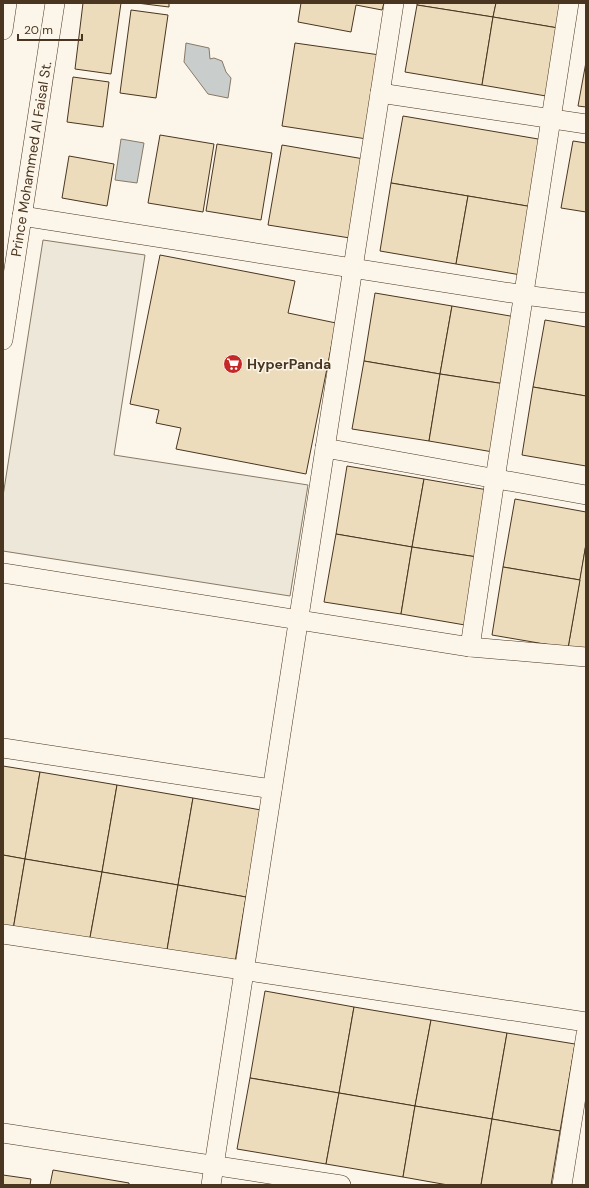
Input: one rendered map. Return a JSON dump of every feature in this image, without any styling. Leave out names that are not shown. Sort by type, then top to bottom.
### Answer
[{"type":"street","points":[[3,30],[7,3]]},
{"type":"street","name":"Prince Mohammed Al Faisal St.","points":[[3,340],[55,3]]},
{"type":"street","points":[[211,1185],[394,3]]},
{"type":"street","points":[[470,647],[569,3]]},
{"type":"street","points":[[380,93],[586,124]]},
{"type":"street","points":[[22,216],[524,295],[586,303]]},
{"type":"street","points":[[325,448],[586,495]]},
{"type":"street","points":[[3,573],[470,647],[586,657]]},
{"type":"street","points":[[3,748],[272,789]]},
{"type":"street","points":[[3,934],[586,1022]]},
{"type":"street","points":[[562,1185],[586,1034]]},
{"type":"street","points":[[3,1133],[341,1185]]},
{"type":"shaded area","points":[[186,43],[209,48],[210,59],[214,58],[222,61],[226,72],[231,78],[228,98],[208,94],[184,62]]},
{"type":"shaded area","points":[[121,139],[144,143],[137,183],[115,180]]},
{"type":"shaded area","points":[[43,240],[145,255],[114,455],[308,485],[290,596],[3,551],[3,496]]},
{"type":"building","points":[[83,3],[121,3],[111,74],[75,69]]},
{"type":"building","points":[[137,3],[169,3],[169,7]]},
{"type":"building","points":[[301,3],[384,3],[382,10],[356,5],[351,32],[298,22]]},
{"type":"building","points":[[417,3],[496,3],[493,17],[417,5]]},
{"type":"building","points":[[496,3],[562,3],[558,28],[493,17]]},
{"type":"building","points":[[417,5],[493,17],[482,85],[405,72]]},
{"type":"building","points":[[131,10],[168,15],[156,98],[120,93]]},
{"type":"building","points":[[493,17],[558,28],[546,96],[482,85]]},
{"type":"building","points":[[295,43],[380,55],[367,139],[282,126]]},
{"type":"building","points":[[586,62],[586,107],[578,106]]},
{"type":"building","points":[[73,77],[109,82],[103,127],[67,122]]},
{"type":"building","points":[[403,116],[544,140],[533,207],[391,183]]},
{"type":"building","points":[[160,135],[214,144],[203,212],[148,203]]},
{"type":"building","points":[[573,141],[586,143],[586,212],[561,208]]},
{"type":"building","points":[[217,144],[272,153],[261,220],[206,211]]},
{"type":"building","points":[[282,145],[364,159],[350,238],[268,225]]},
{"type":"building","points":[[69,156],[114,164],[107,206],[62,198]]},
{"type":"building","points":[[391,183],[468,196],[456,264],[380,251]]},
{"type":"building","points":[[468,196],[533,207],[521,275],[456,264]]},
{"type":"building","name":"HyperPanda","points":[[160,255],[295,281],[288,313],[336,323],[306,474],[176,449],[181,428],[156,423],[159,410],[130,404]]},
{"type":"building","points":[[375,293],[452,306],[440,374],[364,361]]},
{"type":"building","points":[[452,306],[516,317],[505,384],[440,374]]},
{"type":"building","points":[[545,320],[586,327],[586,396],[533,387]]},
{"type":"building","points":[[364,361],[440,374],[429,441],[352,429]]},
{"type":"building","points":[[440,374],[505,384],[493,452],[429,441]]},
{"type":"building","points":[[533,387],[586,396],[586,466],[522,455]]},
{"type":"building","points":[[347,466],[424,479],[412,547],[336,534]]},
{"type":"building","points":[[424,479],[488,490],[477,557],[412,547]]},
{"type":"building","points":[[515,499],[586,512],[586,544],[580,580],[503,567]]},
{"type":"building","points":[[336,534],[412,547],[401,614],[324,602]]},
{"type":"building","points":[[586,544],[586,651],[568,648]]},
{"type":"building","points":[[412,547],[477,557],[465,625],[401,614]]},
{"type":"building","points":[[503,567],[580,580],[568,648],[492,635]]},
{"type":"building","points":[[3,766],[40,772],[25,859],[3,855]]},
{"type":"building","points":[[40,772],[117,785],[102,872],[25,859]]},
{"type":"building","points":[[117,785],[193,798],[178,885],[102,872]]},
{"type":"building","points":[[193,798],[261,810],[246,897],[178,885]]},
{"type":"building","points":[[3,855],[25,859],[13,930],[3,928]]},
{"type":"building","points":[[25,859],[102,872],[89,943],[13,930]]},
{"type":"building","points":[[102,872],[178,885],[166,956],[89,943]]},
{"type":"building","points":[[178,885],[246,897],[234,968],[166,956]]},
{"type":"building","points":[[265,991],[354,1007],[339,1093],[250,1078]]},
{"type":"building","points":[[354,1007],[431,1020],[415,1106],[339,1093]]},
{"type":"building","points":[[431,1020],[507,1033],[492,1119],[415,1106]]},
{"type":"building","points":[[507,1033],[575,1044],[560,1131],[492,1119]]},
{"type":"building","points":[[250,1078],[339,1093],[326,1164],[237,1149]]},
{"type":"building","points":[[339,1093],[415,1106],[403,1177],[326,1164]]},
{"type":"building","points":[[415,1106],[492,1119],[481,1185],[448,1185],[403,1177]]},
{"type":"building","points":[[492,1119],[560,1131],[551,1185],[481,1185]]},
{"type":"building","points":[[53,1170],[129,1183],[129,1185],[50,1185]]},
{"type":"building","points":[[3,1175],[31,1179],[30,1185],[3,1185]]},
{"type":"place","name":"HyperPanda","points":[[233,364]]}]
